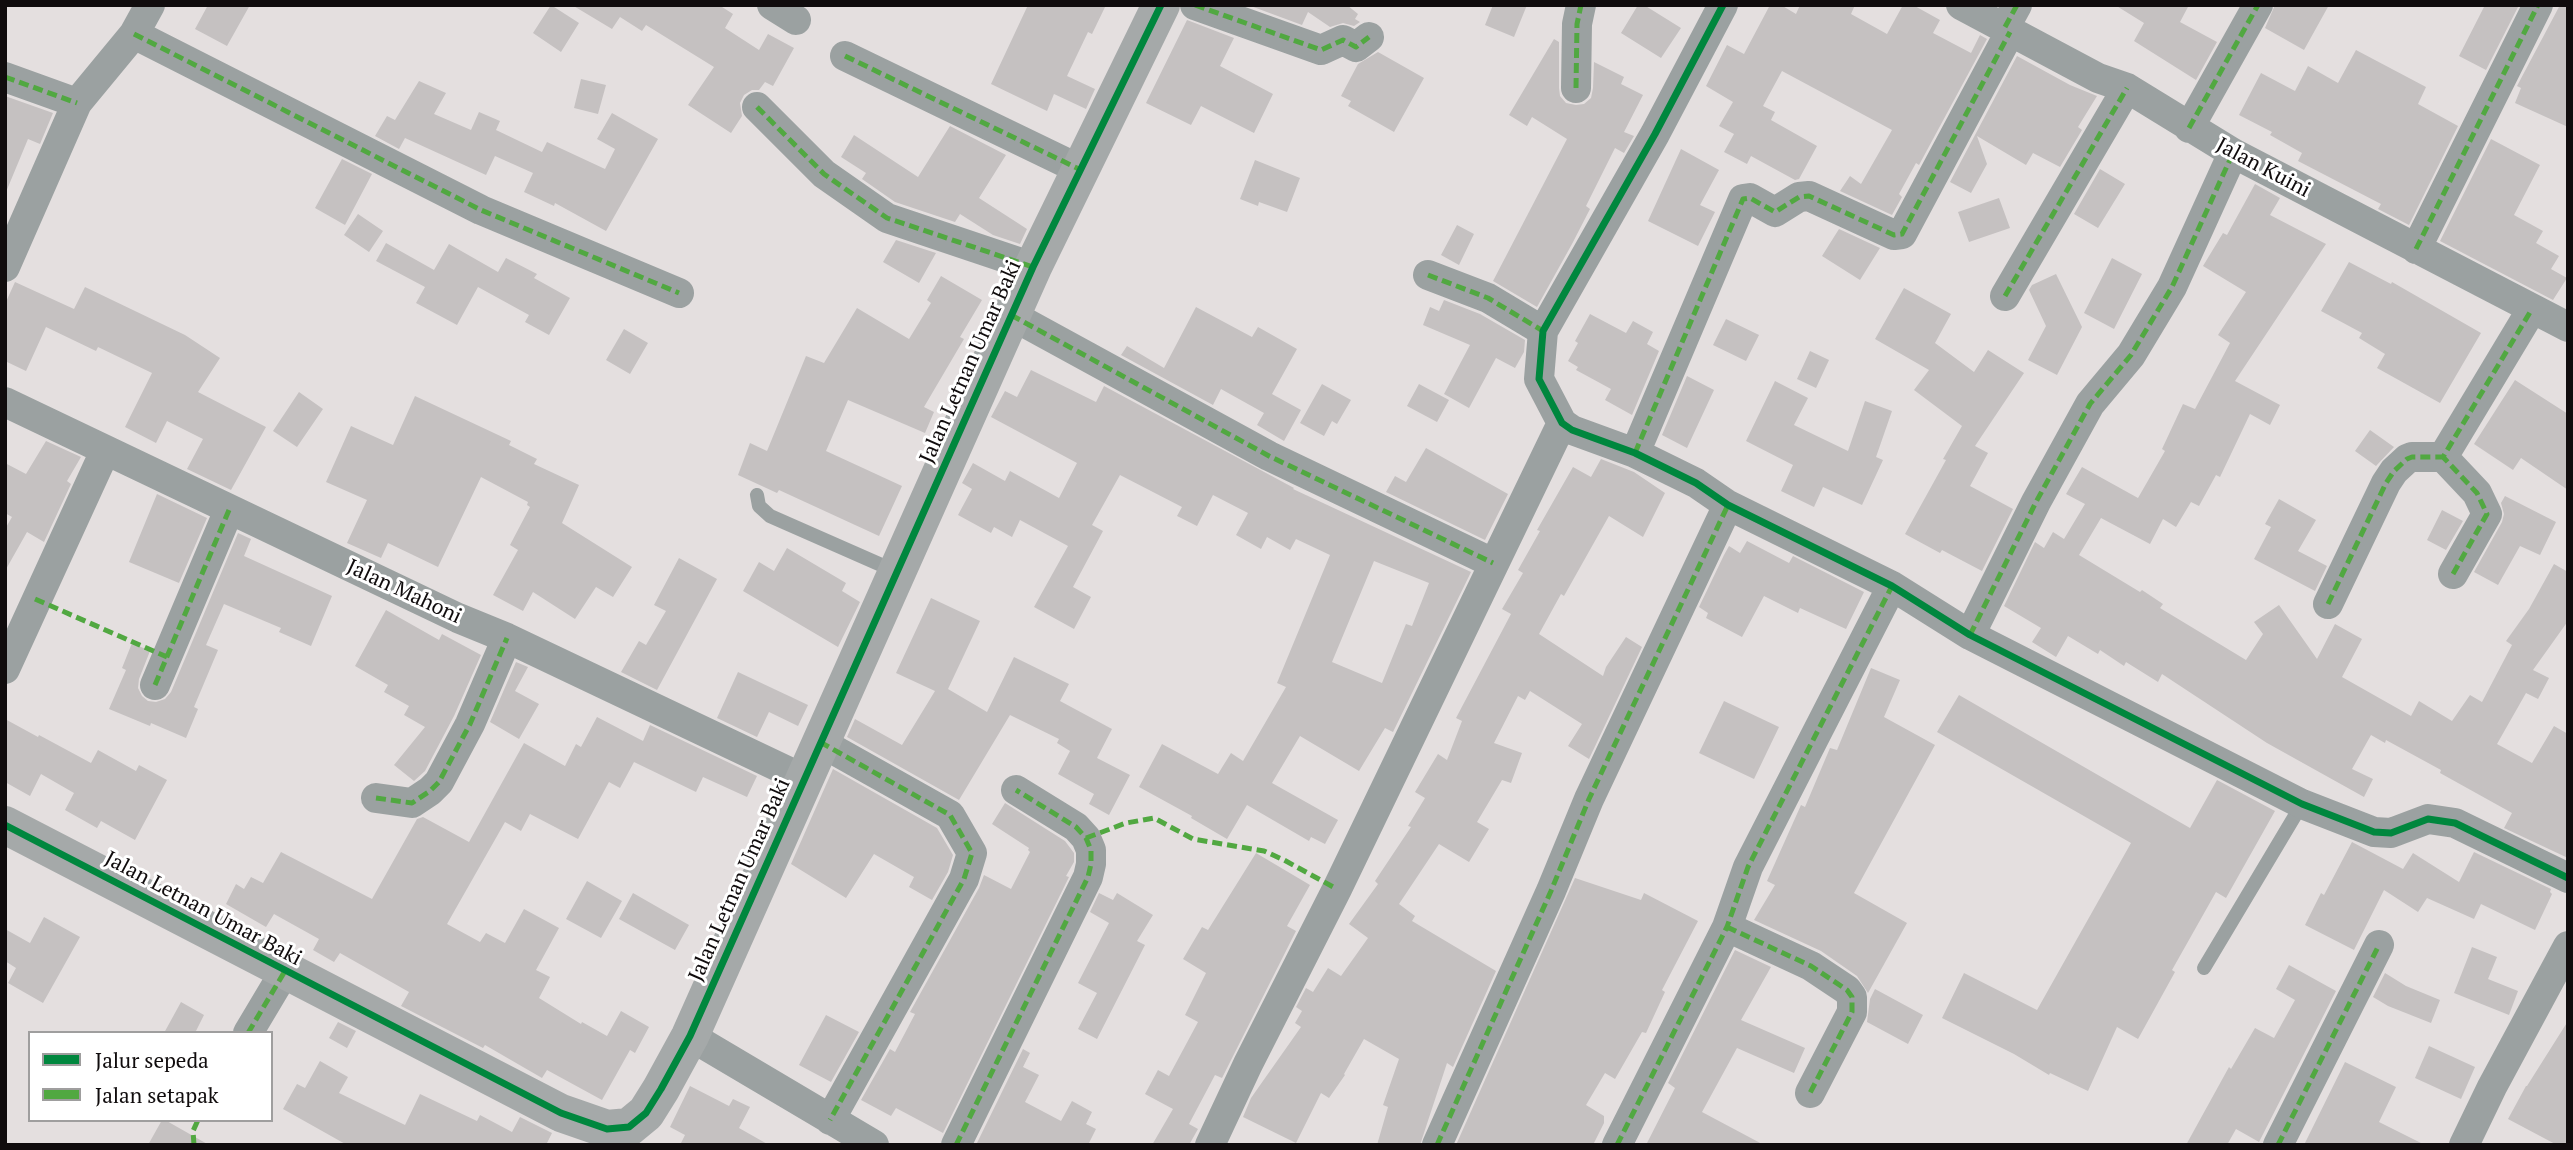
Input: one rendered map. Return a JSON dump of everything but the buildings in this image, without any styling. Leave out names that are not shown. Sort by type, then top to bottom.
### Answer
[{"type":"street","points":[[5,267],[77,103],[134,34],[150,5]]},
{"type":"street","name":"Jalan Letnan Umar Baki","points":[[5,825],[603,1137],[629,1126],[646,1113],[662,1090],[690,1036],[1032,267],[1161,5]]},
{"type":"street","points":[[1195,5],[1321,50],[1343,40],[1356,47],[1370,37]]},
{"type":"street","points":[[1576,88],[1577,24],[1581,5]]},
{"type":"street","points":[[1723,5],[1544,331],[1539,379],[1562,423],[1572,430],[1635,453],[1696,483],[1728,505],[1892,586],[1970,635],[2302,804],[2374,832],[2391,832],[2428,819],[2455,824],[2568,878]]},
{"type":"street","name":"Jalan Kuini","points":[[1961,5],[2011,22],[2098,78],[2127,88],[2233,153],[2568,327]]},
{"type":"street","points":[[2189,128],[2258,5]]},
{"type":"street","points":[[2416,249],[2538,5]]},
{"type":"street","points":[[1635,453],[1743,199],[1750,198],[1775,212],[1799,197],[1809,196],[1894,235],[1902,234],[2011,22]]},
{"type":"street","points":[[134,34],[481,210],[679,293]]},
{"type":"street","points":[[845,56],[1079,169]]},
{"type":"street","points":[[5,76],[77,103]]},
{"type":"street","points":[[2005,296],[2127,88]]},
{"type":"street","points":[[757,107],[824,174],[887,218],[1032,267]]},
{"type":"street","points":[[1970,635],[2036,502],[2090,404],[2131,355],[2172,287],[2233,153]]},
{"type":"street","points":[[1429,275],[1488,298],[1544,331]]},
{"type":"street","points":[[2443,457],[2532,309]]},
{"type":"street","points":[[1011,315],[1269,456],[1493,563]]},
{"type":"street","name":"Jalan Mahoni","points":[[5,402],[804,779]]},
{"type":"street","points":[[1210,1145],[1562,423]]},
{"type":"street","points":[[5,669],[105,451]]},
{"type":"street","points":[[2328,604],[2386,483],[2407,459],[2443,457],[2477,493],[2487,514],[2453,574]]},
{"type":"street","points":[[1437,1145],[1551,891],[1589,799],[1728,505]]},
{"type":"street","points":[[155,685],[229,510]]},
{"type":"street","points":[[1617,1145],[1727,927],[1748,867],[1892,586]]},
{"type":"street","points":[[376,798],[412,803],[439,782],[470,723],[506,638]]},
{"type":"street","points":[[820,742],[950,815],[972,853],[964,879],[830,1120]]},
{"type":"street","points":[[956,1145],[1088,877],[1091,863],[1091,850],[1086,838],[1076,827],[1016,790]]},
{"type":"street","points":[[1727,927],[1811,966],[1847,990],[1852,997],[1852,1012],[1810,1093]]},
{"type":"street","points":[[2278,1145],[2379,945]]},
{"type":"street","points":[[2463,1145],[2568,946]]},
{"type":"street","points":[[249,1031],[285,971]]},
{"type":"street","points":[[690,1036],[874,1145]]},
{"type":"lane","points":[[757,495],[759,506],[770,516],[897,572]]},
{"type":"lane","points":[[2204,968],[2302,804]]},
{"type":"marked path","points":[[1195,5],[1321,50],[1343,40],[1356,47],[1369,37]]},
{"type":"marked path","points":[[1576,88],[1577,24],[1581,5]]},
{"type":"marked path","points":[[2005,27],[2017,5]]},
{"type":"marked path","points":[[2189,128],[2258,5]]},
{"type":"marked path","points":[[2416,249],[2538,5]]},
{"type":"marked path","points":[[1635,453],[1743,199],[1750,198],[1775,212],[1799,197],[1809,196],[1894,235],[1902,234],[2010,32]]},
{"type":"marked path","points":[[134,34],[481,210],[679,293]]},
{"type":"marked path","points":[[845,56],[1079,169]]},
{"type":"marked path","points":[[5,77],[77,103]]},
{"type":"marked path","points":[[2005,296],[2127,88]]},
{"type":"marked path","points":[[757,107],[824,174],[887,218],[1033,267]]},
{"type":"marked path","points":[[1970,635],[2036,502],[2090,404],[2131,355],[2172,287],[2233,153]]},
{"type":"marked path","points":[[1428,275],[1488,298],[1543,331]]},
{"type":"marked path","points":[[2453,574],[2487,514],[2477,493],[2443,457],[2532,309]]},
{"type":"marked path","points":[[1011,315],[1269,456],[1493,563]]},
{"type":"marked path","points":[[2328,604],[2394,471],[2412,457],[2443,457]]},
{"type":"marked path","points":[[1437,1145],[1551,891],[1589,799],[1728,505]]},
{"type":"marked path","points":[[155,685],[229,510]]},
{"type":"marked path","points":[[1617,1145],[1727,927],[1748,867],[1892,586]]},
{"type":"marked path","points":[[35,599],[167,657]]},
{"type":"marked path","points":[[376,798],[412,803],[439,782],[470,724],[507,638]]},
{"type":"marked path","points":[[820,742],[950,815],[972,853],[964,879],[830,1120]]},
{"type":"marked path","points":[[956,1145],[1088,877],[1091,864],[1091,850],[1086,838],[1076,827],[1016,790]]},
{"type":"marked path","points":[[1086,838],[1126,823],[1154,818],[1193,839],[1264,851],[1337,889]]},
{"type":"marked path","points":[[1727,927],[1811,966],[1847,990],[1852,997],[1852,1012],[1810,1093]]},
{"type":"marked path","points":[[2278,1145],[2379,945]]},
{"type":"marked path","points":[[249,1031],[285,971]]},
{"type":"marked path","points":[[194,1145],[193,1131],[197,1122]]},
{"type":"cycle path","points":[[5,825],[561,1113],[607,1129],[629,1127],[646,1113],[690,1036],[1033,267],[1161,5]]},
{"type":"cycle path","points":[[1723,5],[1655,134],[1543,331],[1539,379],[1562,423],[1572,430],[1635,453],[1696,483],[1728,505],[1892,586],[1970,635],[2302,804],[2374,832],[2391,833],[2428,819],[2455,823],[2568,878]]}]
